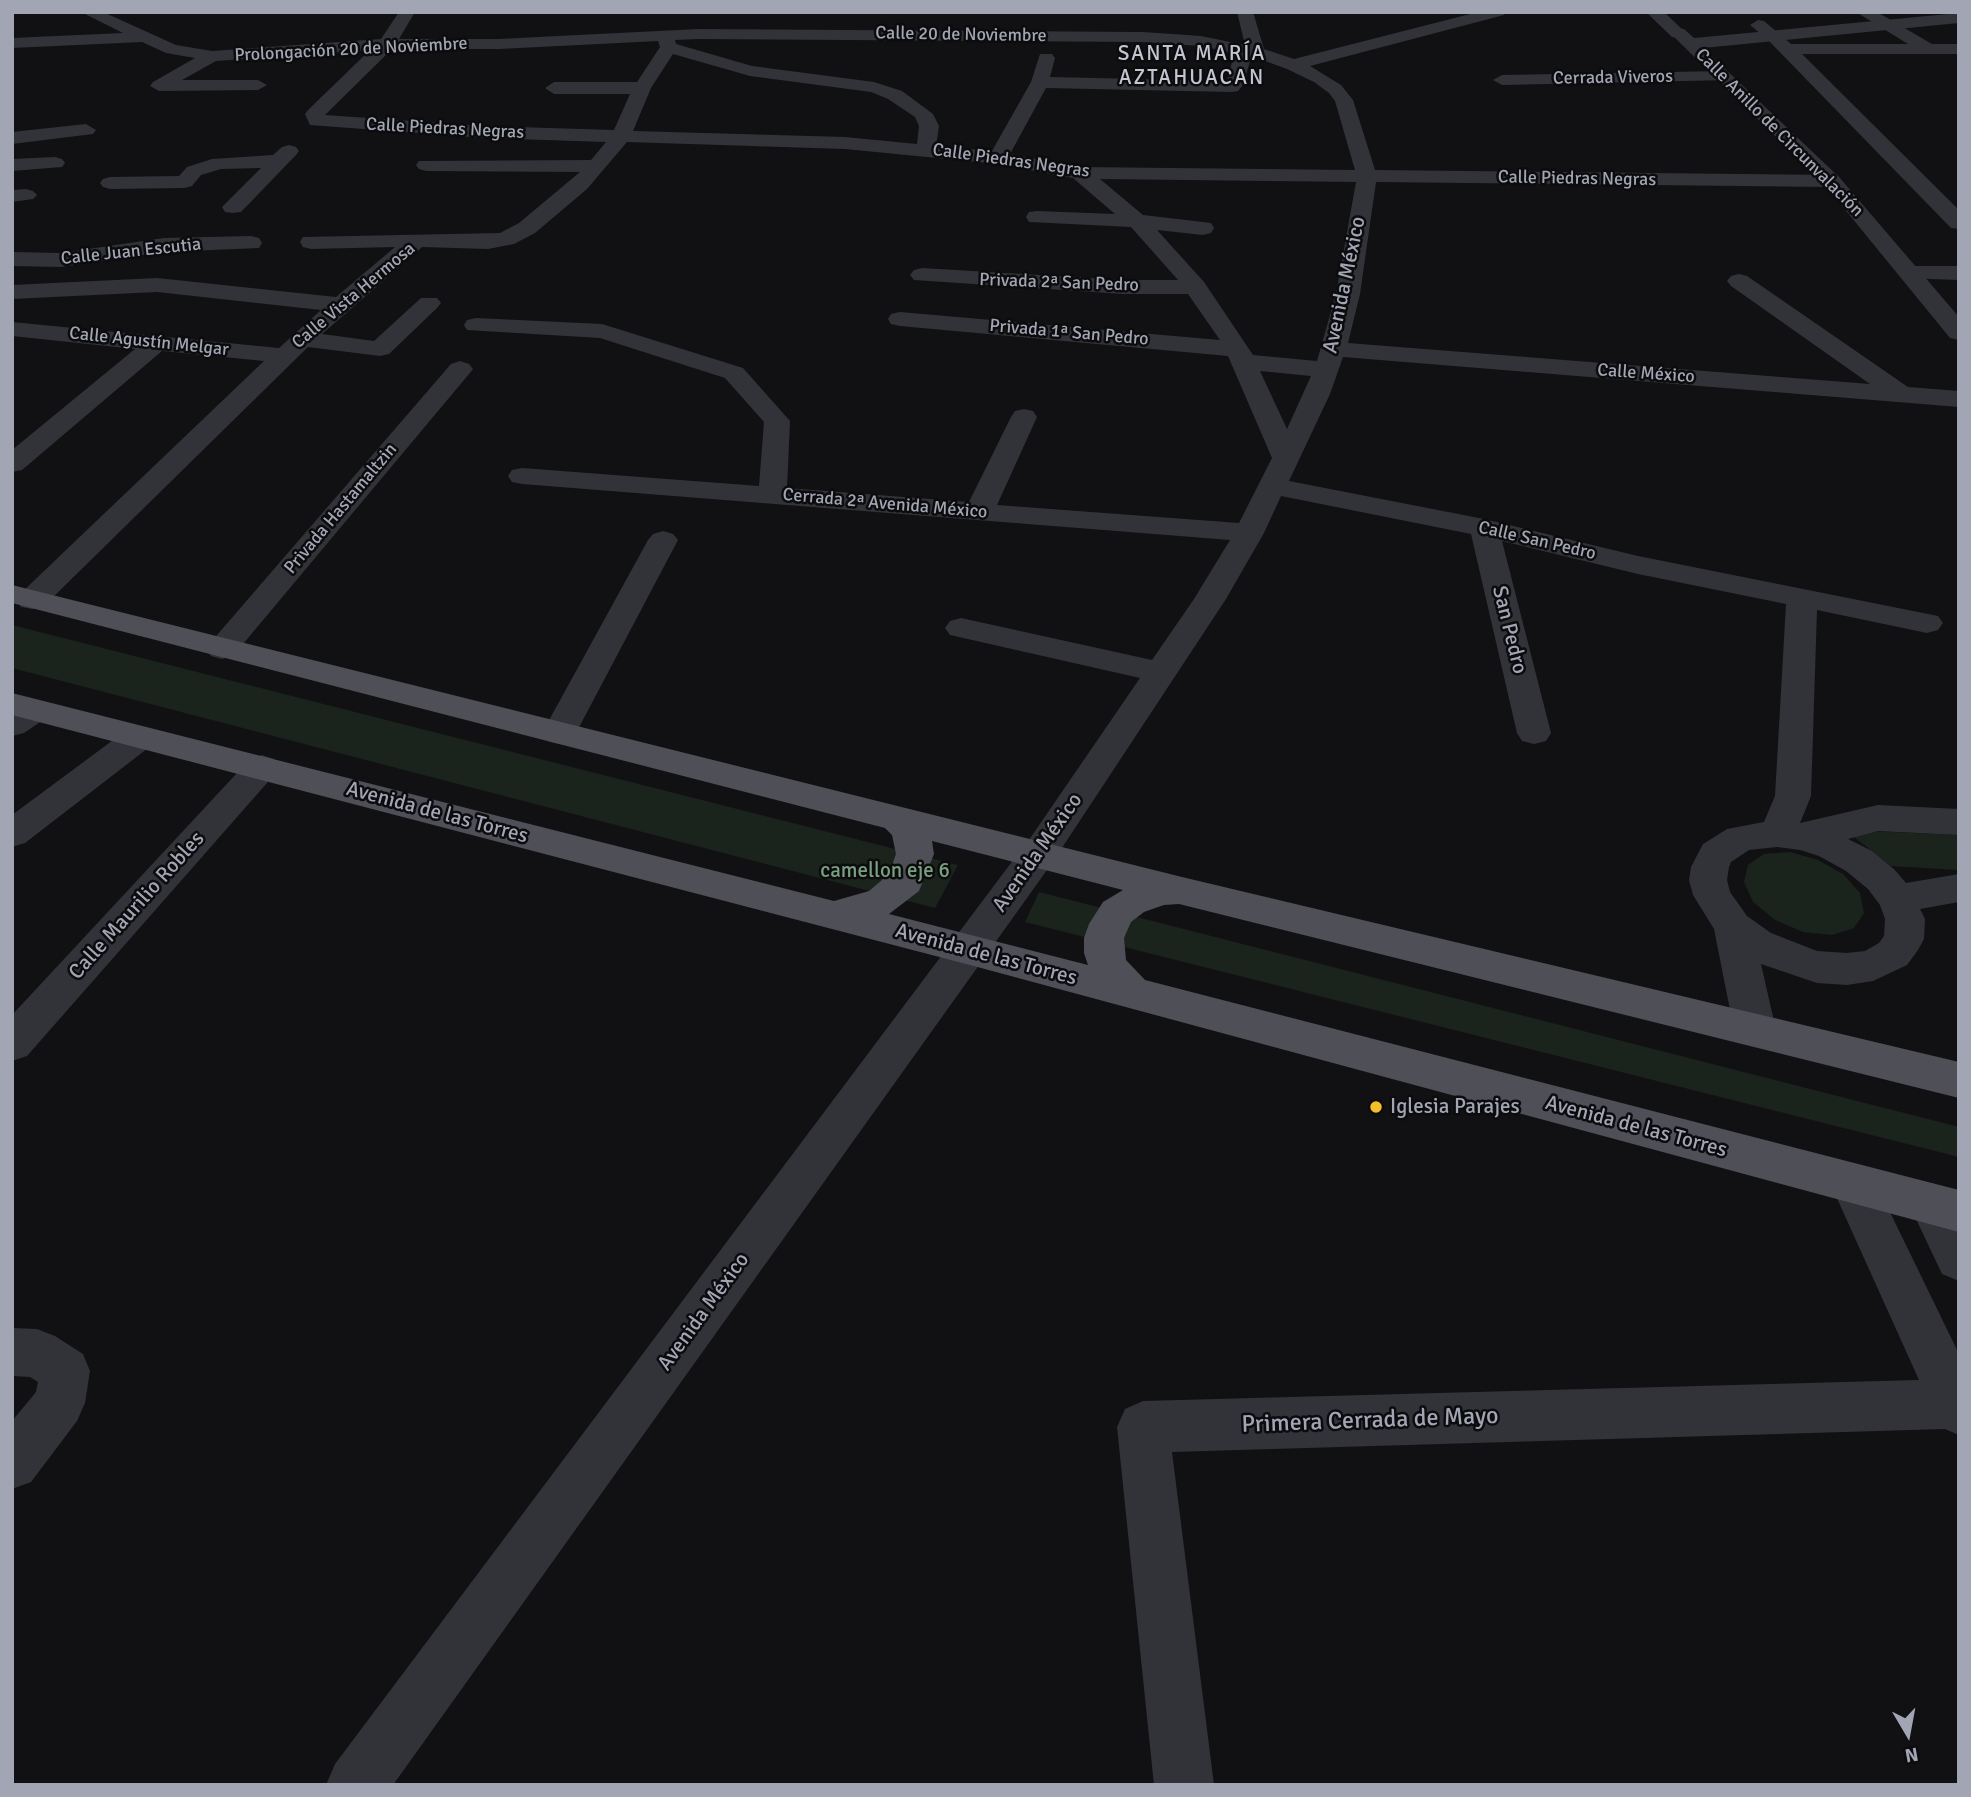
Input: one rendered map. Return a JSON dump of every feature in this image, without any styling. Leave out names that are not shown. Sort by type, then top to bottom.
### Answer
[{"type":"main road","points":[[22,597],[1182,891],[1959,1080]]},
{"type":"main road","name":"Avenida de las Torres","points":[[19,713],[140,737],[262,767],[970,950],[1945,1208]]},
{"type":"main road","points":[[833,915],[851,913],[875,905],[896,892],[906,881],[913,868],[913,841],[907,828],[896,818]]},
{"type":"main road","points":[[1133,994],[1119,982],[1107,960],[1104,938],[1109,924],[1117,912],[1130,902],[1163,891],[1182,891]]},
{"type":"street","name":"Prolongación 20 de Noviembre","points":[[89,12],[172,49],[212,56],[260,55],[387,44],[499,44],[584,33],[667,42]]},
{"type":"street","points":[[233,207],[317,121],[315,114],[387,44],[407,12]]},
{"type":"street","points":[[698,12],[698,34]]},
{"type":"street","points":[[1040,82],[1232,87],[1237,81],[1242,58],[1256,52],[1245,12]]},
{"type":"street","points":[[1293,65],[1498,12]]},
{"type":"street","name":"Calle Anillo de Circunvalación","points":[[1654,12],[1832,181],[1959,333]]},
{"type":"street","points":[[845,16],[864,34]]},
{"type":"street","points":[[1773,37],[1877,16],[1959,18]]},
{"type":"street","points":[[1773,37],[1877,16],[1930,49]]},
{"type":"street","name":"Calle 20 de Noviembre","points":[[667,42],[698,34],[864,34],[941,30],[1052,36],[1142,31],[1256,52]]},
{"type":"street","points":[[998,158],[1040,82],[1052,36]]},
{"type":"street","points":[[1684,38],[1773,37],[1930,49],[1954,56]]},
{"type":"street","points":[[1773,37],[1959,223]]},
{"type":"street","points":[[12,43],[145,38]]},
{"type":"street","points":[[667,42],[772,75],[874,87],[912,104],[923,114],[929,126],[926,150]]},
{"type":"street","name":"Calle Vista Hermosa","points":[[22,597],[340,305],[417,240],[456,243],[506,239],[527,228],[580,184],[621,137],[642,88],[667,42]]},
{"type":"street","name":"Avenida México","points":[[356,1785],[1040,853],[1210,599],[1249,533],[1330,360],[1348,294],[1367,177],[1344,100],[1320,78],[1256,52]]},
{"type":"street","points":[[212,56],[159,86],[258,85]]},
{"type":"street","points":[[873,67],[874,87]]},
{"type":"street","name":"Cerrada Viveros","points":[[1502,80],[1724,76]]},
{"type":"street","points":[[554,88],[642,88]]},
{"type":"street","name":"Calle Piedras Negras","points":[[317,121],[621,137],[845,143],[998,158],[1080,173],[1832,181]]},
{"type":"street","points":[[12,138],[86,130]]},
{"type":"street","points":[[185,182],[194,171],[219,163],[280,161]]},
{"type":"street","points":[[12,165],[55,163]]},
{"type":"street","points":[[426,165],[595,166]]},
{"type":"street","points":[[1080,173],[1137,221],[1196,287],[1241,356],[1286,458]]},
{"type":"street","points":[[110,183],[258,183]]},
{"type":"street","points":[[1037,217],[1137,221],[1203,228]]},
{"type":"street","points":[[311,242],[417,240]]},
{"type":"street","name":"Calle Juan Escutia","points":[[12,259],[61,260],[164,245],[251,243]]},
{"type":"street","points":[[1910,273],[1959,273]]},
{"type":"street","name":"Privada 2ª San Pedro","points":[[922,275],[953,279],[1123,287],[1196,287]]},
{"type":"street","points":[[929,320],[953,279]]},
{"type":"street","points":[[1739,281],[1901,394]]},
{"type":"street","points":[[12,292],[157,285],[340,305]]},
{"type":"street","name":"Calle Agustín Melgar","points":[[12,329],[157,343],[380,349],[429,303]]},
{"type":"street","name":"Privada 1ª San Pedro","points":[[901,319],[1241,356],[1330,360]]},
{"type":"street","points":[[476,325],[602,331],[734,373],[777,421],[773,494]]},
{"type":"street","points":[[12,464],[157,343]]},
{"type":"street","name":"Calle México","points":[[1330,360],[1959,399]]},
{"type":"street","name":"Privada Hastamaltzin","points":[[222,649],[460,369]]},
{"type":"street","points":[[979,512],[1024,417]]},
{"type":"street","name":"Cerrada 2ª Avenida México","points":[[522,475],[1249,533]]},
{"type":"street","name":"Calle San Pedro","points":[[1271,486],[1484,528],[1802,600],[1927,623]]},
{"type":"street","name":"San Pedro","points":[[1484,528],[1534,733]]},
{"type":"street","points":[[559,733],[663,540]]},
{"type":"street","points":[[1790,836],[1802,600]]},
{"type":"street","points":[[961,628],[1160,672]]},
{"type":"street","points":[[12,834],[140,737]]},
{"type":"street","name":"Calle Maurilio Robles","points":[[12,1044],[262,767]]},
{"type":"street","points":[[1790,836],[1832,847],[1859,861],[1881,878],[1897,899],[1905,919],[1903,939],[1893,954],[1873,965],[1847,969],[1817,967],[1786,958],[1757,944],[1733,926],[1712,895],[1708,880],[1716,855],[1740,838],[1790,836],[1878,818],[1959,822]]},
{"type":"street","points":[[1897,899],[1959,888]]},
{"type":"street","points":[[1733,926],[1755,1030]]},
{"type":"street","points":[[1854,1185],[1957,1407]]},
{"type":"street","points":[[1945,1208],[1959,1259]]},
{"type":"street","points":[[12,1352],[37,1353],[65,1371],[59,1403],[12,1463]]},
{"type":"street","name":"Primera Cerrada de Mayo","points":[[1184,1785],[1143,1427],[1957,1407]]},
{"type":"green space","name":"camellon eje 6","points":[[12,625],[958,865],[935,908],[12,668]]},
{"type":"green space","points":[[1845,830],[1959,835],[1959,870],[1891,866]]},
{"type":"green space","points":[[1790,852],[1818,860],[1843,874],[1860,893],[1864,913],[1854,928],[1832,935],[1803,932],[1775,920],[1753,902],[1744,882],[1748,865],[1764,854]]},
{"type":"green space","points":[[1039,892],[1959,1127],[1959,1157],[1025,922]]},
{"type":"place","name":"Iglesia Parajes","points":[[1376,1107]]},
{"type":"district","name":"SANTA MARÍA AZTAHUACAN","points":[[1192,66]]}]
